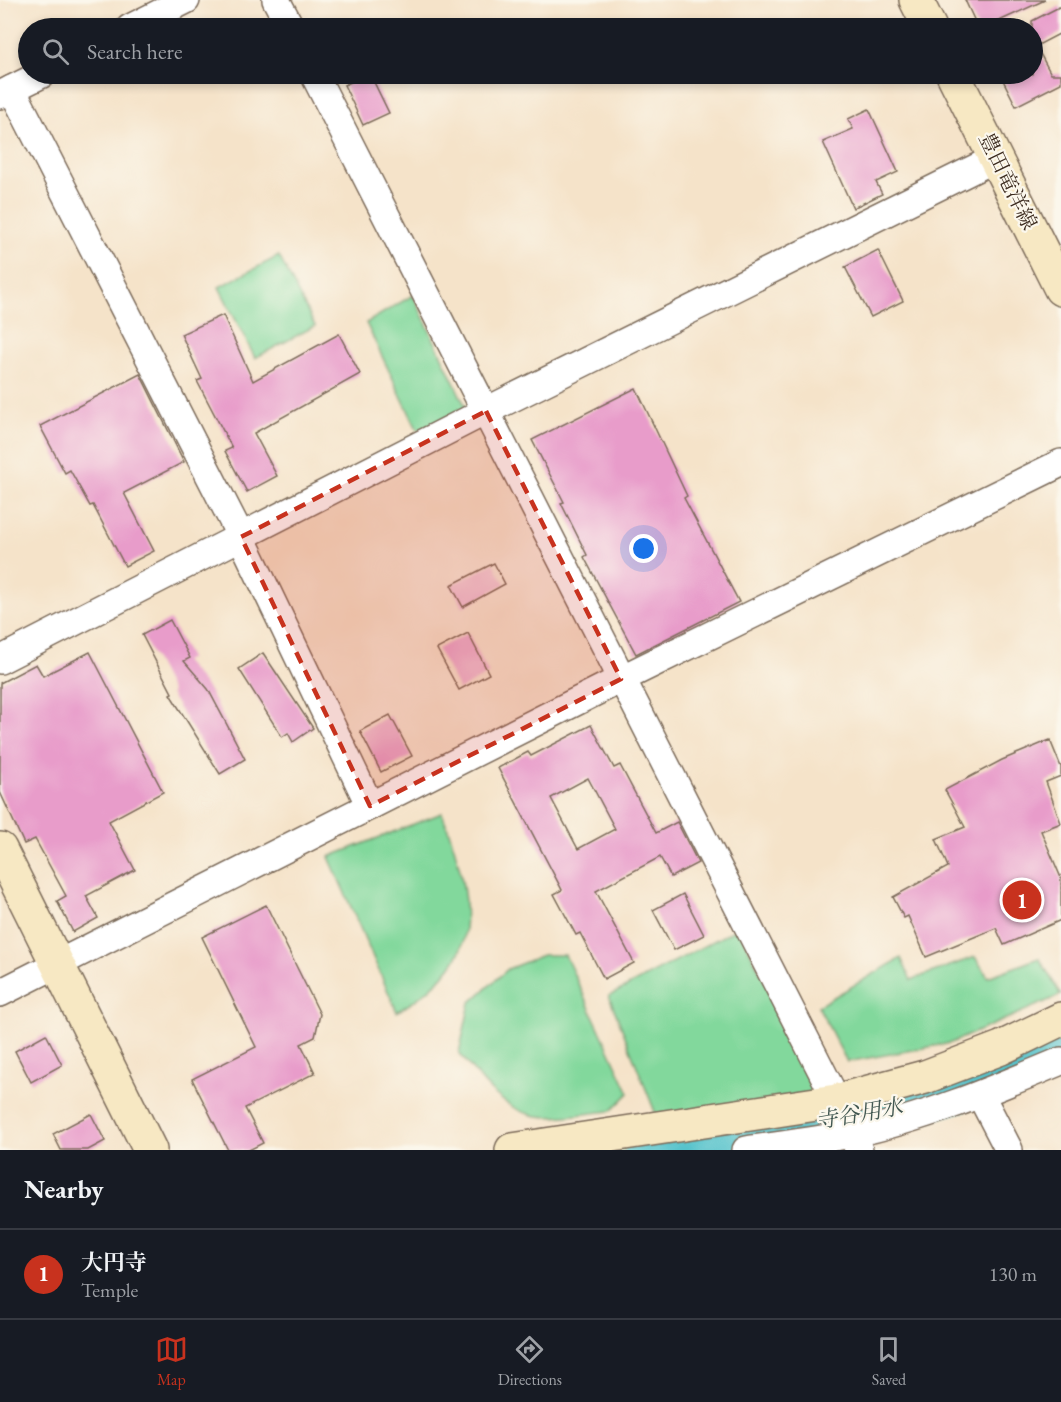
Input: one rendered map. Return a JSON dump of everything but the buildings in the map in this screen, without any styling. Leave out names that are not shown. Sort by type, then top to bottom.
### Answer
[{"type":"street","points":[[150,18],[186,0]]},
{"type":"street","points":[[276,0],[286,18]]},
{"type":"street","points":[[916,0],[925,18]]},
{"type":"street","points":[[22,84],[6,92],[241,537],[370,806]]},
{"type":"street","points":[[319,84],[837,1102],[853,1139]]},
{"type":"street","name":"豊田竜洋線","points":[[958,84],[1061,289]]},
{"type":"street","points":[[0,660],[486,411],[996,158]]},
{"type":"street","points":[[0,993],[621,679],[1061,463]]},
{"type":"street","points":[[0,849],[150,1150]]},
{"type":"street","points":[[512,1150],[837,1102],[925,1077],[1001,1048],[1061,1019]]},
{"type":"street","points":[[746,1150],[853,1139],[981,1096],[1061,1061]]},
{"type":"street","points":[[981,1096],[1009,1150]]},
{"type":"highlighted area","points":[[486,411],[621,679],[370,806],[241,537]]},
{"type":"green space","points":[[279,256],[315,326],[255,358],[219,287]]},
{"type":"green space","points":[[413,295],[466,408],[418,431],[366,323]]},
{"type":"green space","points":[[442,813],[454,847],[463,887],[465,927],[462,945],[455,960],[436,983],[397,1012],[329,857]]},
{"type":"green space","points":[[738,928],[822,1094],[657,1117],[609,996]]},
{"type":"green space","points":[[543,955],[565,955],[629,1093],[611,1111],[550,1117],[520,1111],[491,1090],[459,1053],[470,1003],[508,969]]},
{"type":"green space","points":[[975,957],[988,977],[1039,958],[1061,995],[951,1043],[847,1062],[818,1006],[901,958],[911,980]]},
{"type":"green space","points":[[1061,1015],[1061,1053],[887,1118],[706,1150],[512,1150],[836,1101]]},
{"type":"waterway","name":"寺谷用水","points":[[648,1150],[903,1106],[962,1088],[1061,1043]]},
{"type":"place","name":"大円寺","points":[[1022,900]]}]
